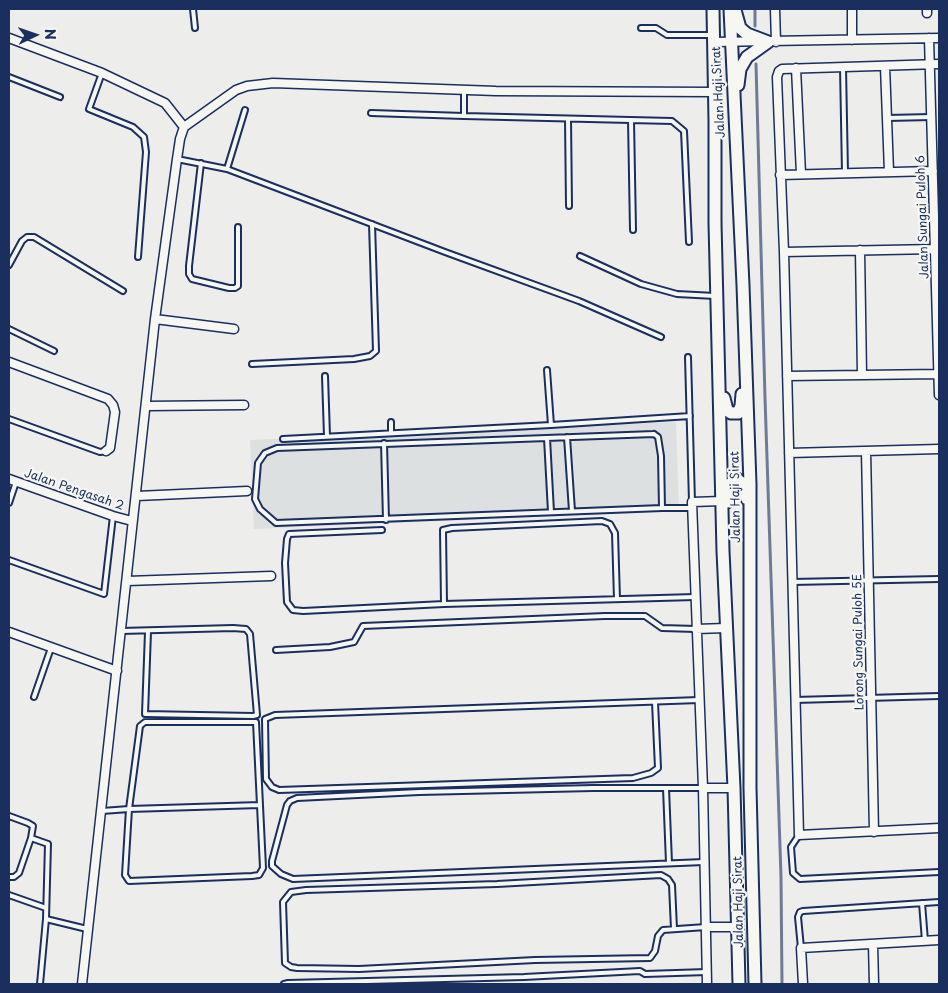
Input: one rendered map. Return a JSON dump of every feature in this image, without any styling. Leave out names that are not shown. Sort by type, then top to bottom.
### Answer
[{"type":"main road","name":"Jalan Haji Sirat","points":[[713,9],[715,223],[723,551],[734,788],[739,984]]},
{"type":"main road","name":"Jalan Haji Sirat","points":[[730,9],[746,352],[751,528],[750,788],[755,984]]},
{"type":"main road","points":[[735,9],[740,28],[748,34],[772,42]]},
{"type":"main road","points":[[736,150],[740,69],[747,57],[772,42]]},
{"type":"main road","points":[[719,357],[725,401],[728,410],[734,414],[738,413],[741,406],[746,352]]},
{"type":"main road","points":[[723,551],[728,493],[731,483],[737,480],[742,483],[745,490],[751,528]]},
{"type":"street","points":[[772,42],[775,9]]},
{"type":"street","points":[[852,9],[852,40]]},
{"type":"street","points":[[9,38],[102,74],[165,103],[184,127]]},
{"type":"street","name":"Jalan Sungai Puloh 6","points":[[929,38],[933,171],[937,230],[935,248],[939,395]]},
{"type":"street","points":[[714,39],[731,42],[772,42],[939,38]]},
{"type":"street","points":[[939,64],[782,69],[777,77],[784,252],[799,835],[939,828]]},
{"type":"street","points":[[886,66],[889,172]]},
{"type":"street","points":[[796,68],[801,174]]},
{"type":"street","points":[[82,984],[155,320],[180,138],[184,127],[236,90],[247,86],[273,83],[464,90],[715,92]]},
{"type":"street","points":[[780,175],[933,171]]},
{"type":"street","points":[[784,252],[935,248]]},
{"type":"street","points":[[860,250],[862,375]]},
{"type":"street","points":[[155,320],[234,330]]},
{"type":"street","points":[[9,362],[108,399],[113,405],[114,412],[110,448],[106,452]]},
{"type":"street","points":[[787,376],[939,374]]},
{"type":"street","points":[[147,406],[244,405]]},
{"type":"street","points":[[789,453],[939,449]]},
{"type":"street","name":"Lorong Sungai Puloh 5E","points":[[866,451],[874,832]]},
{"type":"street","name":"Jalan Pengasah 2","points":[[12,481],[132,521]]},
{"type":"street","points":[[137,496],[247,491]]},
{"type":"street","points":[[707,984],[703,788],[692,505],[722,500]]},
{"type":"street","points":[[127,581],[271,576]]},
{"type":"street","points":[[696,629],[726,628]]},
{"type":"street","points":[[9,632],[117,671]]},
{"type":"street","points":[[703,788],[734,788]]},
{"type":"street","points":[[706,927],[738,927]]},
{"type":"street","points":[[803,984],[801,948],[939,940]]},
{"type":"street","points":[[873,944],[874,984]]},
{"type":"lane","points":[[193,9],[195,28]]},
{"type":"lane","points":[[641,28],[656,28],[667,35],[714,39]]},
{"type":"lane","points":[[843,67],[845,173]]},
{"type":"lane","points":[[102,74],[89,109],[133,127],[144,136],[146,152],[138,257]]},
{"type":"lane","points":[[9,77],[60,97]]},
{"type":"lane","points":[[464,90],[464,116]]},
{"type":"lane","points":[[227,169],[245,110]]},
{"type":"lane","points":[[371,113],[672,121],[684,132],[689,242]]},
{"type":"lane","points":[[887,118],[931,118]]},
{"type":"lane","points":[[568,119],[569,206]]},
{"type":"lane","points":[[631,120],[633,230]]},
{"type":"lane","points":[[177,160],[227,169],[579,301],[661,337]]},
{"type":"lane","points":[[201,163],[189,266],[189,274],[192,279],[229,288],[238,286],[238,227]]},
{"type":"lane","points":[[252,364],[354,360],[370,356],[376,351],[372,224]]},
{"type":"lane","points":[[9,264],[22,241],[27,237],[34,237],[123,291]]},
{"type":"lane","points":[[580,256],[641,284],[677,294],[718,296]]},
{"type":"lane","points":[[9,329],[54,351]]},
{"type":"lane","points":[[662,508],[661,456],[658,437],[654,434],[277,448],[265,453],[258,463],[256,499],[260,509],[276,523],[386,520],[662,508],[692,505],[688,357]]},
{"type":"lane","points":[[547,370],[551,425]]},
{"type":"lane","points":[[325,376],[327,436]]},
{"type":"lane","points":[[283,439],[690,416]]},
{"type":"lane","points":[[9,420],[100,452],[106,452]]},
{"type":"lane","points":[[391,422],[391,432]]},
{"type":"lane","points":[[567,437],[572,511]]},
{"type":"lane","points":[[547,438],[551,512]]},
{"type":"lane","points":[[384,443],[386,520]]},
{"type":"lane","points":[[9,503],[12,481]]},
{"type":"lane","points":[[9,560],[104,594],[113,516]]},
{"type":"lane","points":[[444,604],[443,530],[602,521],[610,524],[615,533],[617,599]]},
{"type":"lane","points":[[382,530],[289,534],[285,563],[287,602],[292,610],[695,597]]},
{"type":"lane","points":[[792,582],[939,579]]},
{"type":"lane","points":[[276,650],[330,647],[354,642],[363,626],[645,616],[662,628],[696,629]]},
{"type":"lane","points":[[122,631],[246,629],[250,634],[257,715],[145,714],[148,632]]},
{"type":"lane","points":[[34,697],[51,648]]},
{"type":"lane","points":[[796,700],[939,696]]},
{"type":"lane","points":[[655,702],[658,768],[651,773],[633,778],[278,790],[272,787],[266,779],[265,719],[275,715],[699,700]]},
{"type":"lane","points":[[256,722],[263,868],[259,875],[129,881],[125,876],[129,810],[140,726],[142,723],[256,722]]},
{"type":"lane","points":[[666,788],[669,863]]},
{"type":"lane","points":[[703,788],[419,792],[297,798],[290,801],[287,805],[272,866],[281,874],[293,878],[704,862]]},
{"type":"lane","points":[[102,810],[260,805]]},
{"type":"lane","points":[[9,816],[33,826],[31,838],[19,873],[14,877],[9,877]]},
{"type":"lane","points":[[799,835],[791,847],[791,854],[793,874],[800,879],[939,872]]},
{"type":"lane","points":[[31,838],[48,844],[46,919],[40,984]]},
{"type":"lane","points":[[674,929],[672,885],[668,879],[661,875],[496,884],[306,890],[291,892],[283,902],[286,962],[291,968],[359,969],[535,960],[650,958],[655,951],[658,936],[663,930],[706,927]]},
{"type":"lane","points":[[9,895],[46,908]]},
{"type":"lane","points":[[801,948],[798,917],[800,912],[803,911],[939,902]]},
{"type":"lane","points":[[922,903],[925,941]]},
{"type":"lane","points":[[46,919],[89,929]]},
{"type":"lane","points":[[284,984],[524,977],[640,971],[644,974],[707,972]]},
{"type":"lane","points":[[524,977],[524,984]]},
{"type":"shaded area","points":[[676,422],[679,511],[254,529],[250,440]]},
{"type":"waterway","points":[[755,9],[755,26]]},
{"type":"waterway","points":[[756,64],[781,877],[782,984]]}]
